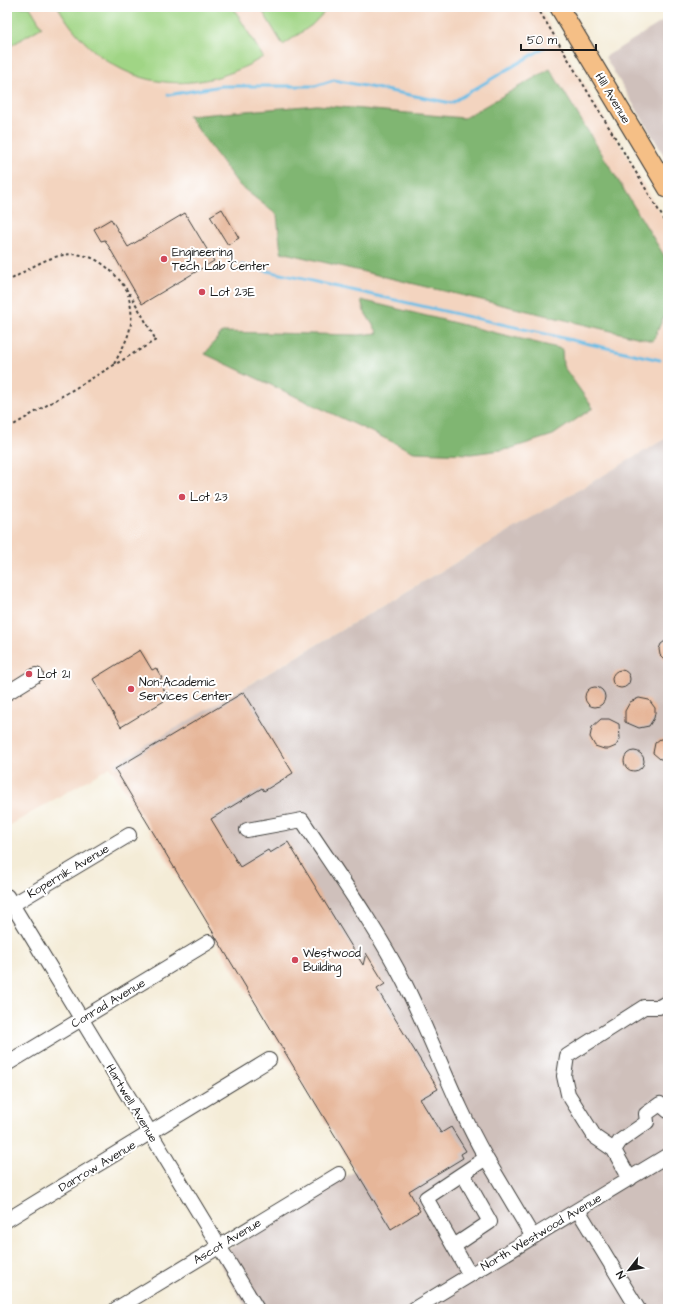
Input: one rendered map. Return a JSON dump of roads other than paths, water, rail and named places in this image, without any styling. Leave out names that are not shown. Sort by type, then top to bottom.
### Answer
[{"type":"main road","name":"Hill Avenue","points":[[559,7],[668,189]]},
{"type":"street","points":[[7,693],[36,675]]},
{"type":"street","points":[[247,830],[302,820],[383,943],[416,1007],[467,1125],[533,1237]]},
{"type":"street","name":"Kopernik Avenue","points":[[9,903],[129,834]]},
{"type":"street","name":"Hartwell Avenue","points":[[9,903],[151,1133],[257,1309]]},
{"type":"street","name":"Conrad Avenue","points":[[7,1064],[209,942]]},
{"type":"street","points":[[630,1178],[617,1146],[595,1137],[568,1094],[564,1076],[567,1056],[644,1007],[659,1007],[668,1002]]},
{"type":"street","name":"Darrow Avenue","points":[[7,1220],[269,1060]]},
{"type":"street","points":[[617,1146],[647,1122],[646,1114],[660,1104],[668,1111]]},
{"type":"street","name":"North Westwood Avenue","points":[[414,1309],[668,1155]]},
{"type":"street","points":[[470,1275],[426,1198],[486,1158]]},
{"type":"street","name":"Ascot Avenue","points":[[116,1309],[339,1174]]},
{"type":"street","points":[[454,1246],[490,1222],[462,1174]]},
{"type":"street","points":[[578,1210],[638,1309]]},
{"type":"waterway","points":[[168,95],[221,86],[315,86],[334,80],[451,103],[544,48]]},
{"type":"waterway","points":[[241,265],[660,360]]},
{"type":"place","name":"Engineering Tech Lab Center","points":[[164,259]]},
{"type":"place","name":"Lot 23E","points":[[202,292]]},
{"type":"place","name":"Lot 23","points":[[182,497]]},
{"type":"place","name":"Lot 21","points":[[29,674]]},
{"type":"place","name":"Non-Academic Services Center","points":[[131,689]]},
{"type":"place","name":"Westwood Building","points":[[295,960]]}]
